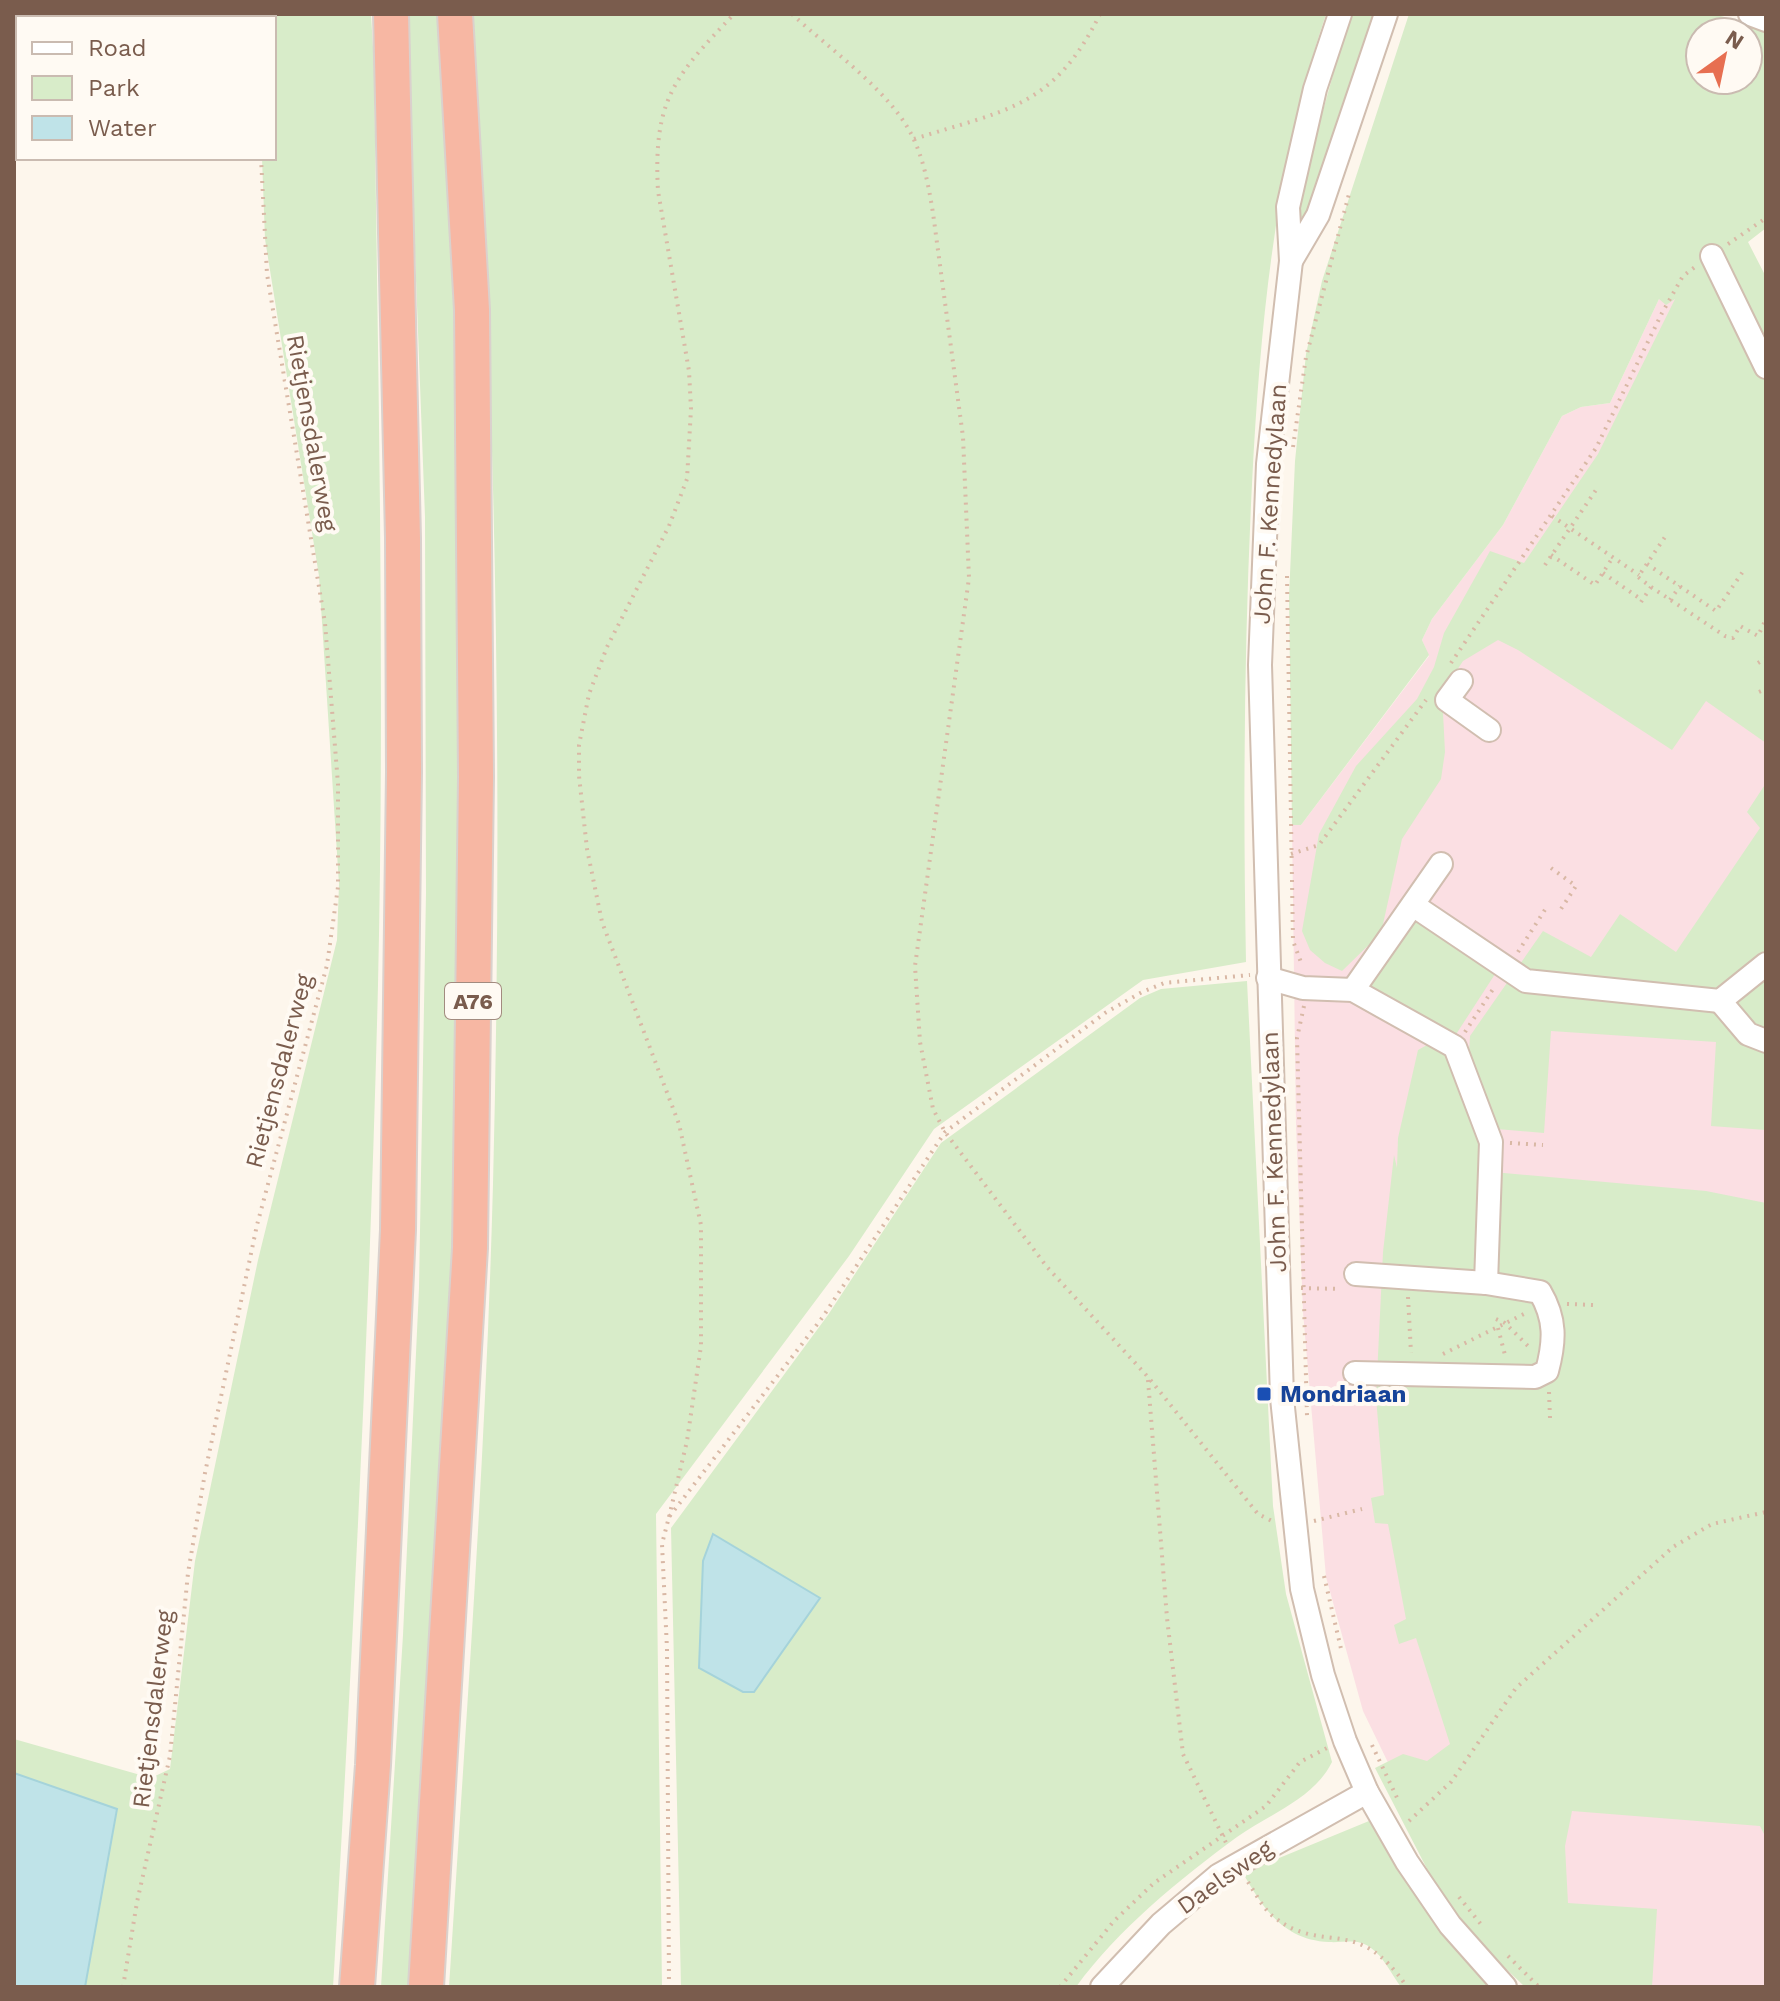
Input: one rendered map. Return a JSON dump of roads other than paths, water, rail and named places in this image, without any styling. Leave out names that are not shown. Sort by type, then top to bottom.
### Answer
[{"type":"highway","points":[[357,1987],[373,1765],[398,1230],[403,663],[391,14]]},
{"type":"highway","name":"A76","points":[[426,1987],[470,1248],[476,777],[472,310],[455,14]]},
{"type":"street","name":"John F. Kennedylaan","points":[[1340,14],[1315,89],[1288,207],[1291,261],[1268,464],[1260,665],[1282,1398],[1304,1523],[1309,1617],[1345,1741],[1367,1792],[1438,1909],[1505,1987]]},
{"type":"street","name":"John F. Kennedylaan","points":[[1291,261],[1318,215],[1386,14]]},
{"type":"street","points":[[1750,14],[1766,20]]},
{"type":"street","points":[[1712,256],[1766,367]]},
{"type":"street","points":[[1454,674],[1447,700],[1489,730]]},
{"type":"street","points":[[1353,990],[1441,864]]},
{"type":"street","points":[[1413,905],[1526,981],[1720,1001],[1748,1034],[1766,1041]]},
{"type":"street","points":[[1720,1001],[1766,964]]},
{"type":"street","points":[[1268,978],[1303,988],[1353,990],[1455,1047],[1491,1142],[1486,1283]]},
{"type":"street","points":[[1355,1282],[1407,1278],[1486,1283],[1540,1292],[1553,1313],[1553,1350],[1547,1371],[1535,1377],[1355,1373]]},
{"type":"street","name":"Daelsweg","points":[[1102,1987],[1161,1924],[1236,1863],[1367,1792]]},
{"type":"water","points":[[713,1534],[820,1598],[754,1692],[743,1692],[699,1668],[703,1561]]},
{"type":"water","points":[[14,1773],[117,1809],[85,1987],[14,1987]]},
{"type":"place","name":"Mondriaan","points":[[1264,1394]]}]
